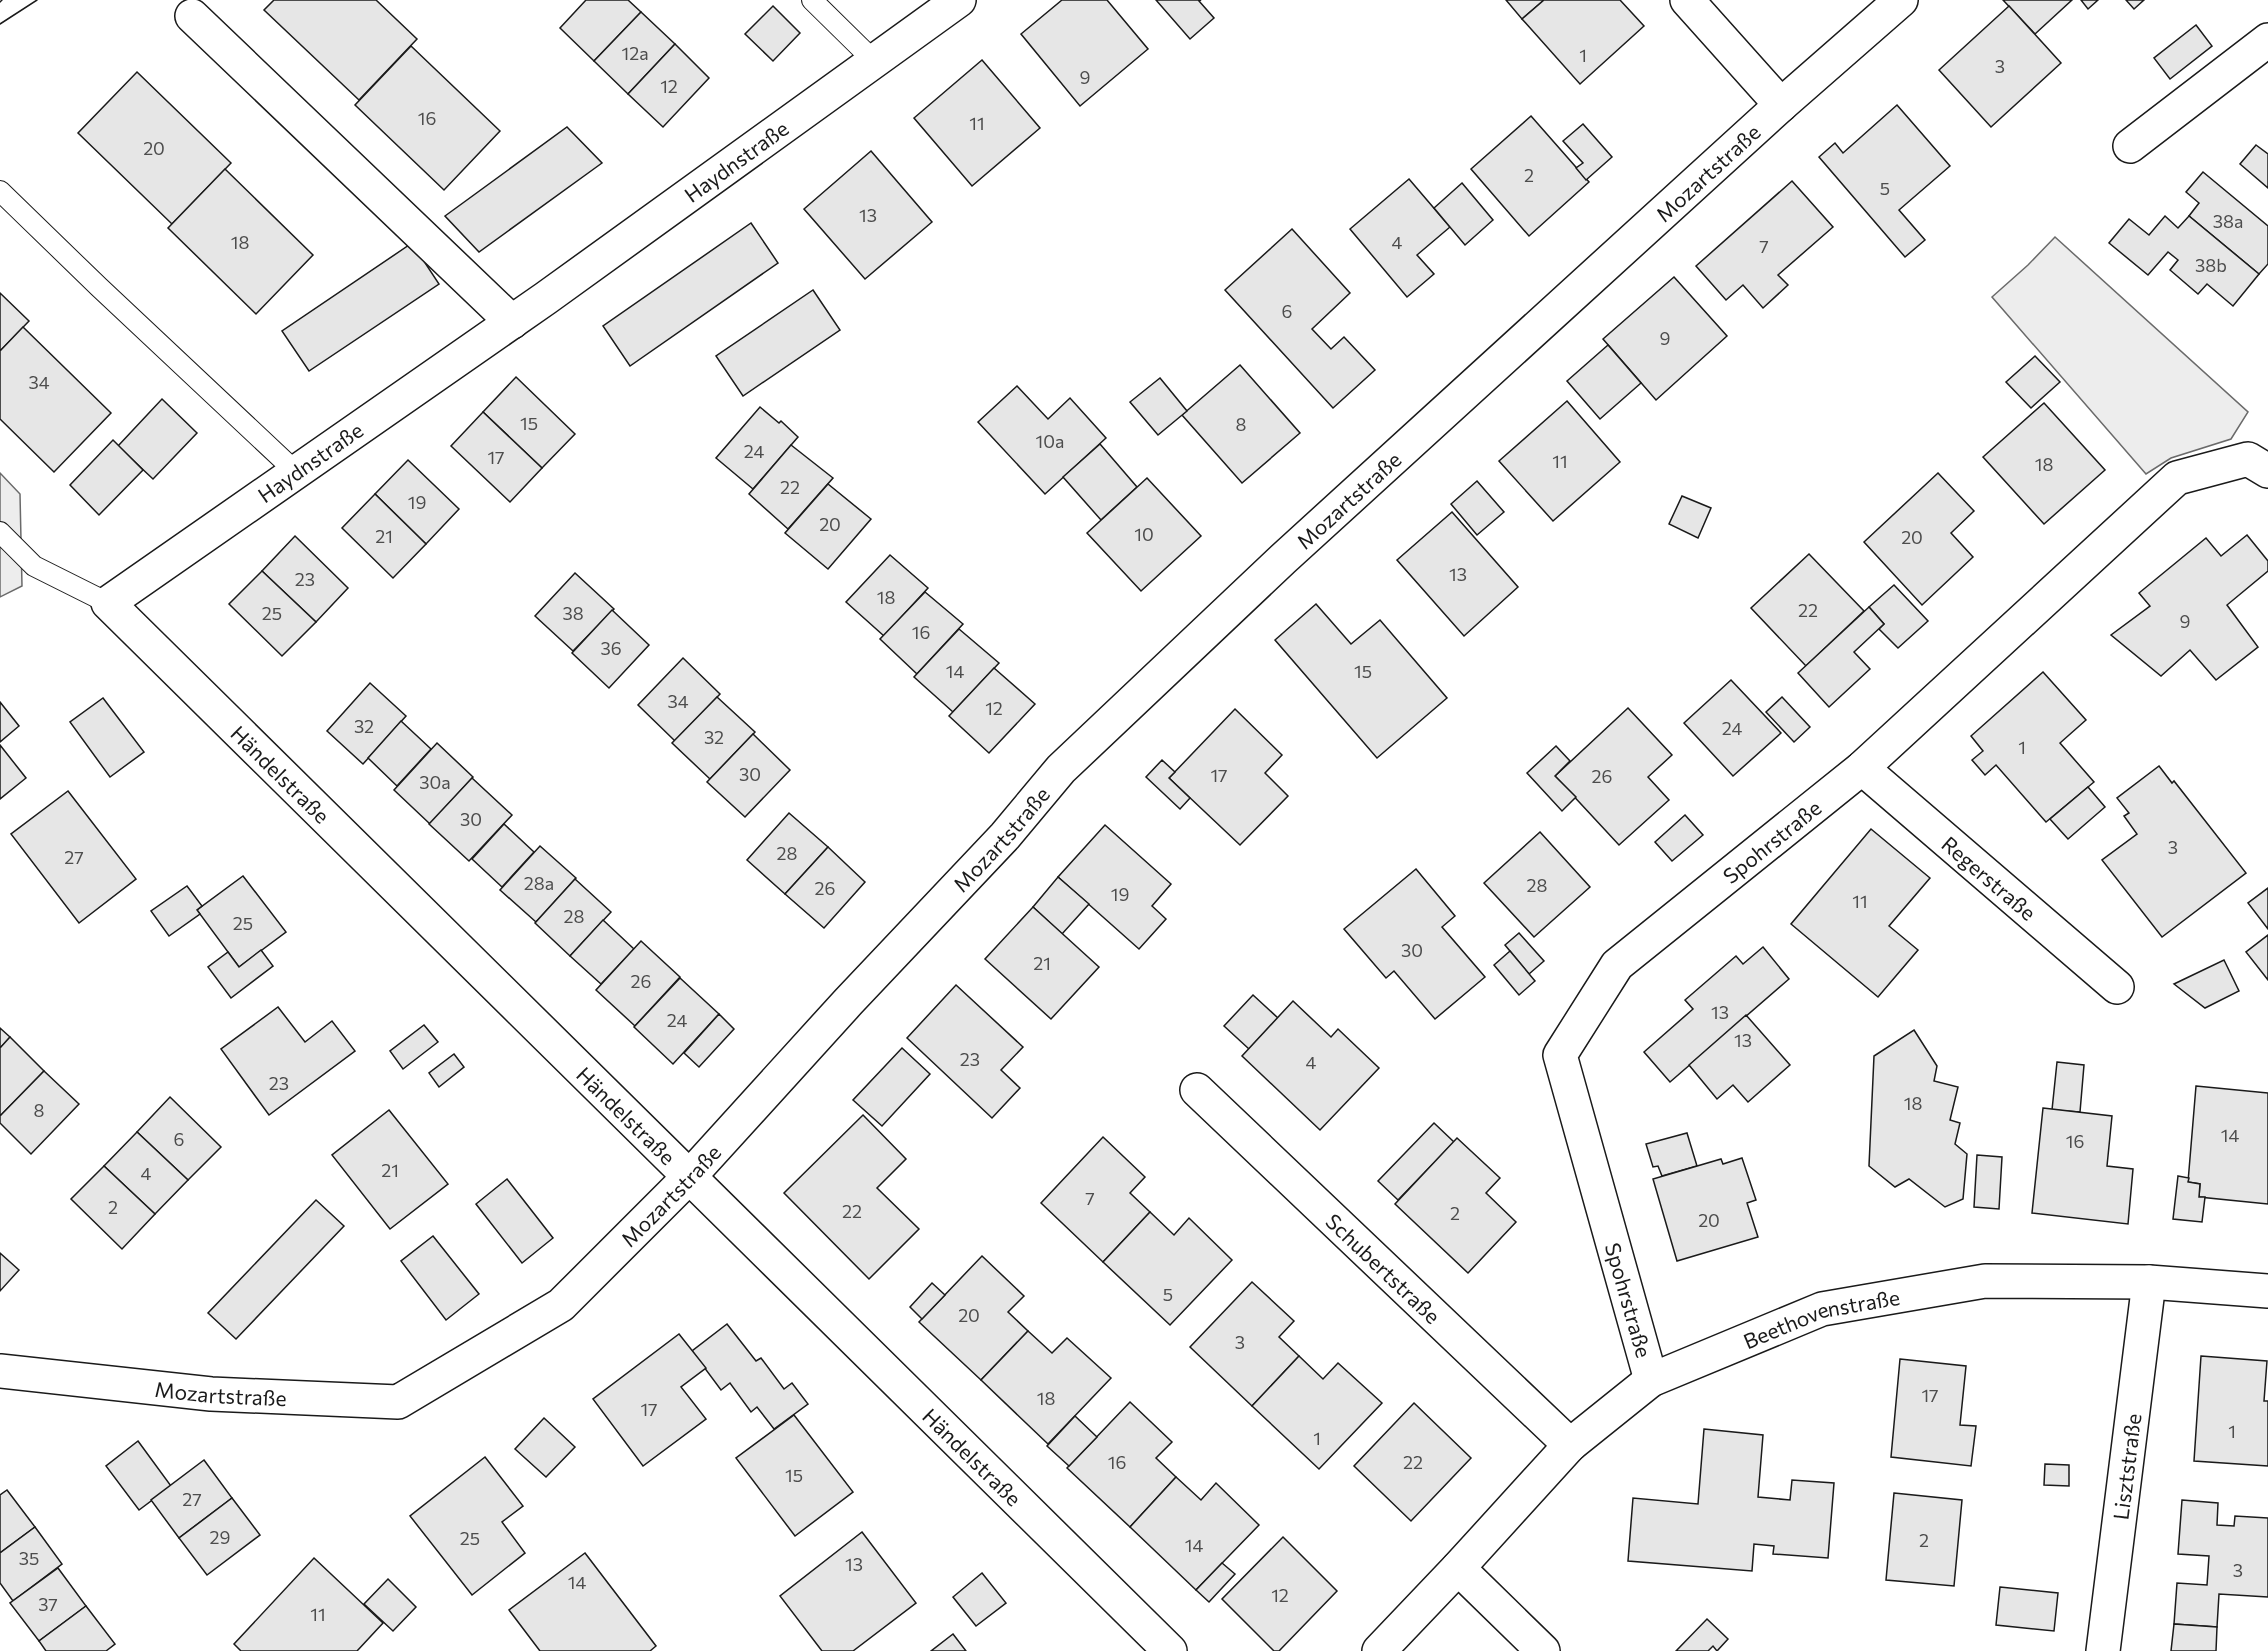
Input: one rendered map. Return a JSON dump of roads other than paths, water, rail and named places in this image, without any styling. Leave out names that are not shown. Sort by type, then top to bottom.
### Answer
[{"type":"street","name":"Haydnstraße","points":[[108,603],[512,322],[959,0]]},
{"type":"street","points":[[1686,0],[1781,105]]},
{"type":"street","name":"Mozartstraße","points":[[0,1371],[211,1394],[398,1402],[561,1305],[688,1177],[848,1002],[1005,836],[1061,768],[1283,558],[1781,105],[1901,0]]},
{"type":"street","points":[[192,16],[512,322]]},
{"type":"street","points":[[2130,146],[2268,40]]},
{"type":"street","name":"Spohrstraße","points":[[1651,1380],[1560,1055],[1617,965],[1862,768],[2177,478],[2248,459],[2268,471]]},
{"type":"street","name":"Händelstraße","points":[[108,603],[1170,1651]]},
{"type":"street","name":"Regerstraße","points":[[1862,768],[2117,987]]},
{"type":"street","name":"Schubertstraße","points":[[1197,1090],[1570,1445]]},
{"type":"street","name":"Beethovenstraße","points":[[1379,1651],[1570,1445],[1651,1380],[1822,1309],[1985,1281],[2149,1282],[2268,1292]]},
{"type":"street","name":"Lisztstraße","points":[[2103,1651],[2149,1282]]},
{"type":"street","points":[[1458,1568],[1543,1651]]},
{"type":"lane","points":[[812,0],[874,61]]},
{"type":"lane","points":[[0,191],[296,472]]},
{"type":"lane","points":[[0,532],[34,566],[108,603]]},
{"type":"tram line","points":[[0,24],[37,0]]}]
